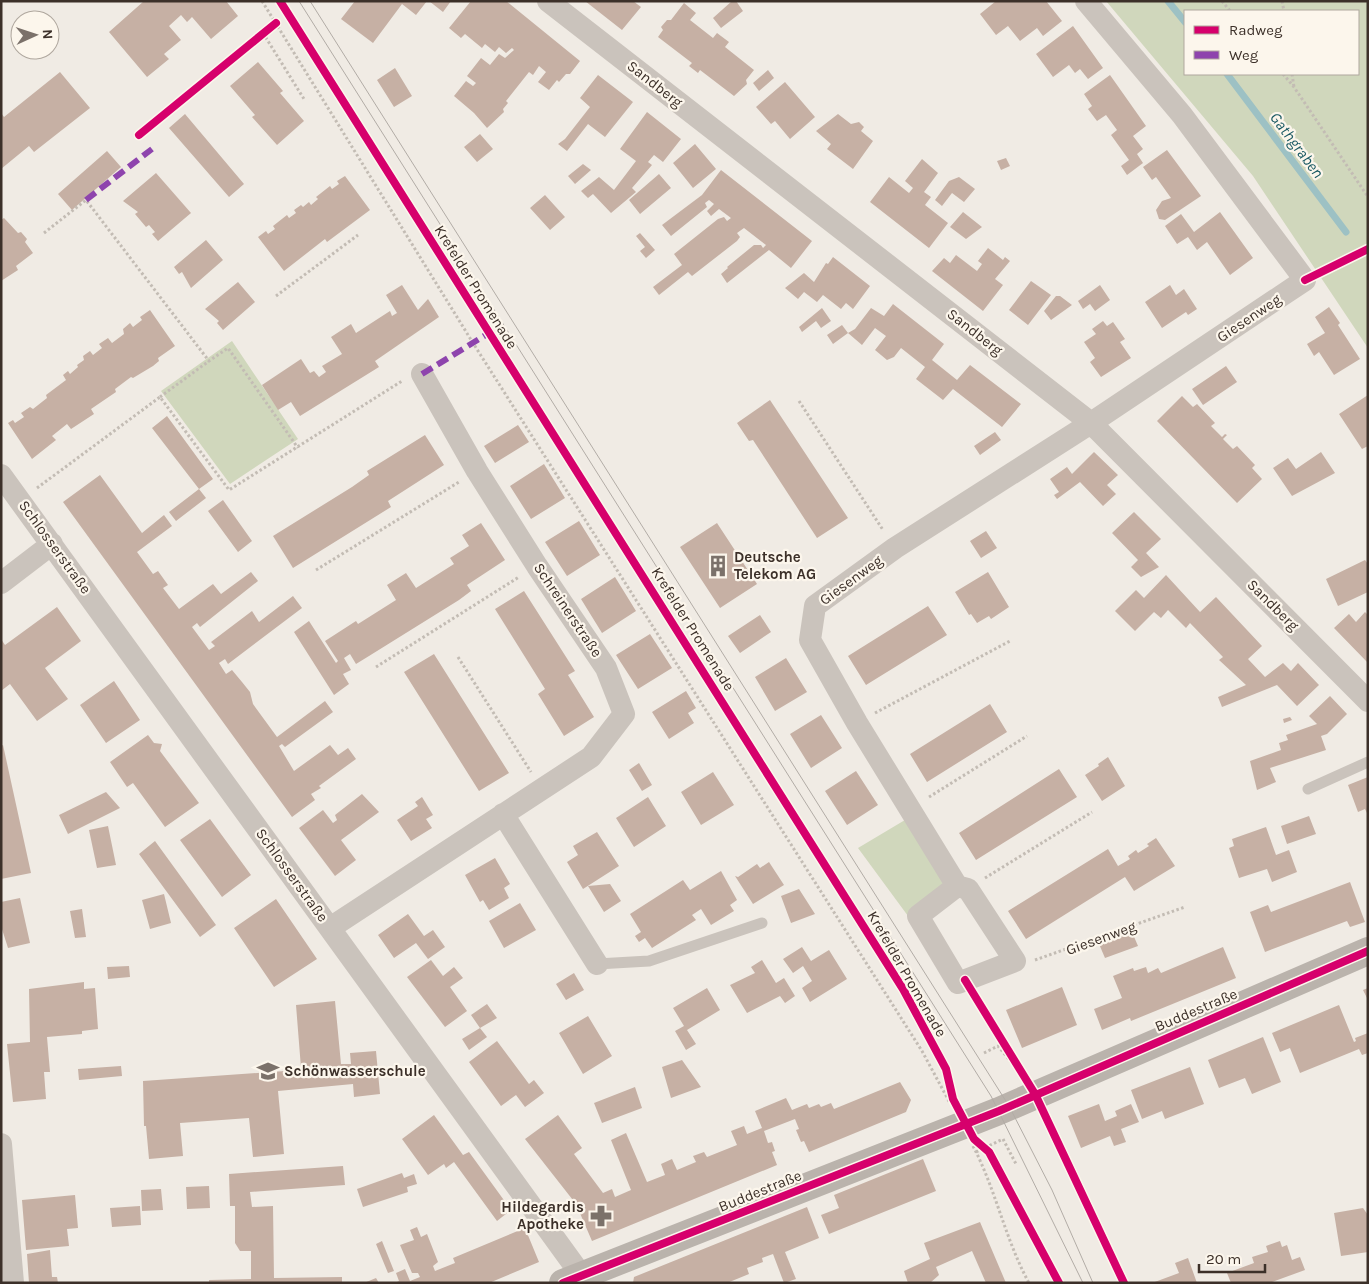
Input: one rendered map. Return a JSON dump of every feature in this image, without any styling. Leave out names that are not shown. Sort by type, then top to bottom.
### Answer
[{"type":"main road","name":"Buddestraße","points":[[577,1280],[965,1124],[1029,1085],[1368,951]]},
{"type":"street","name":"Sandberg","points":[[548,1],[1092,423],[1368,701]]},
{"type":"street","name":"Giesenweg","points":[[1015,961],[963,888],[911,808],[857,722],[810,640],[815,606],[895,548],[1092,423],[1305,280],[1182,114],[1086,1]]},
{"type":"street","name":"Schreinerstraße","points":[[330,928],[591,756],[624,714],[606,668],[537,566],[477,471],[422,374]]},
{"type":"street","name":"Schlosserstraße","points":[[1,475],[330,928],[577,1280]]},
{"type":"street","points":[[1,583],[52,544]]},
{"type":"street","points":[[503,814],[596,964]]},
{"type":"street","points":[[963,888],[918,916],[958,983],[1015,961]]},
{"type":"street","points":[[1,1144],[13,1283]]},
{"type":"lane","points":[[1308,789],[1368,762]]},
{"type":"lane","points":[[596,964],[649,961],[762,923]]},
{"type":"path","points":[[262,1],[468,335],[912,1034],[974,1139],[989,1152]]},
{"type":"path","points":[[263,33],[304,99]]},
{"type":"path","points":[[1284,75],[1294,87],[1368,198]]},
{"type":"path","points":[[1292,75],[1294,87]]},
{"type":"path","points":[[44,234],[86,200],[209,361]]},
{"type":"path","points":[[276,296],[358,235]]},
{"type":"path","points":[[21,500],[228,348],[298,448]]},
{"type":"path","points":[[160,397],[229,490],[402,381],[422,374]]},
{"type":"path","points":[[316,570],[477,471]]},
{"type":"path","points":[[376,667],[537,566]]},
{"type":"path","points":[[857,722],[1010,641]]},
{"type":"path","points":[[458,657],[542,790]]},
{"type":"path","points":[[911,808],[1027,736]]},
{"type":"path","points":[[963,888],[1092,812]]},
{"type":"path","points":[[984,1053],[998,1046],[1029,1085]]},
{"type":"path","points":[[950,1084],[953,1099],[984,1168],[1015,1257],[1029,1283]]},
{"type":"path","points":[[976,1152],[1003,1139],[1016,1164]]},
{"type":"green space","points":[[1106,1],[1368,1],[1368,348],[1253,176]]},
{"type":"green space","points":[[232,341],[298,439],[230,484],[161,391]]},
{"type":"green space","points":[[910,817],[950,883],[908,916],[858,848]]},
{"type":"building","points":[[144,1],[226,1],[238,16],[211,39],[192,17],[187,22],[181,15],[169,26],[181,40],[164,54],[169,59],[147,77],[109,32]]},
{"type":"building","points":[[355,1],[427,1],[416,15],[402,4],[373,43],[341,19]]},
{"type":"building","points":[[429,1],[451,1],[443,12]]},
{"type":"building","points":[[471,1],[506,1],[580,61],[570,74],[566,74],[559,82],[557,80],[549,90],[538,82],[546,72],[539,66],[533,75],[529,72],[506,101],[508,103],[503,109],[504,112],[487,128],[474,113],[454,96],[466,81],[473,86],[476,83],[467,76],[481,58],[490,65],[499,54],[505,58],[514,50],[512,48],[506,53],[499,47],[495,52],[485,44],[482,48],[465,34],[461,38],[449,28]]},
{"type":"building","points":[[585,1],[633,1],[641,7],[622,30]]},
{"type":"building","points":[[732,1],[736,1],[743,11],[721,28],[713,18]]},
{"type":"building","points":[[996,1],[1046,1],[1062,21],[1043,36],[1037,28],[1020,41],[1008,26],[996,35],[980,14]]},
{"type":"building","points":[[684,3],[696,13],[690,20],[713,38],[717,33],[729,42],[725,47],[754,70],[746,80],[747,84],[734,96],[700,70],[698,73],[689,66],[692,63],[658,37],[663,30],[661,27],[667,20],[671,20]]},
{"type":"building","points":[[1073,26],[1103,68],[1088,79],[1080,69],[1075,73],[1069,65],[1053,77],[1036,54]]},
{"type":"building","points":[[258,62],[283,91],[280,93],[304,121],[277,145],[252,117],[255,115],[230,86]]},
{"type":"building","points":[[395,68],[412,96],[394,107],[377,80]]},
{"type":"building","points":[[768,70],[774,78],[759,91],[753,83]]},
{"type":"building","points":[[60,72],[90,108],[34,152],[29,146],[1,169],[1,113],[4,117]]},
{"type":"building","points":[[598,75],[633,102],[605,137],[588,124],[567,151],[558,144],[565,139],[590,107],[580,98]]},
{"type":"building","points":[[1110,75],[1146,126],[1133,136],[1143,149],[1137,154],[1143,163],[1127,175],[1121,166],[1129,160],[1111,135],[1117,130],[1106,115],[1097,121],[1088,109],[1092,106],[1084,94]]},
{"type":"building","points":[[785,82],[815,117],[790,139],[775,121],[771,124],[756,107]]},
{"type":"building","points":[[647,112],[681,139],[663,162],[654,155],[648,162],[652,165],[632,188],[636,192],[611,213],[593,194],[588,198],[581,191],[599,177],[614,190],[636,161],[620,149]]},
{"type":"building","points":[[185,114],[244,184],[229,197],[169,128]]},
{"type":"building","points":[[838,114],[851,124],[859,122],[864,127],[861,131],[873,141],[853,169],[827,149],[831,144],[816,131]]},
{"type":"building","points":[[480,134],[493,149],[477,162],[464,147]]},
{"type":"building","points":[[695,144],[716,169],[693,188],[673,163]]},
{"type":"building","points":[[1167,150],[1201,196],[1165,220],[1159,219],[1156,210],[1162,201],[1171,198],[1156,177],[1152,180],[1143,167]]},
{"type":"building","points":[[107,151],[121,167],[72,210],[58,194]]},
{"type":"building","points":[[1006,158],[1010,166],[1001,170],[997,161]]},
{"type":"building","points":[[922,159],[938,173],[924,192],[931,197],[925,205],[948,223],[929,248],[870,202],[889,177],[909,193],[913,188],[905,181]]},
{"type":"building","points":[[583,164],[591,170],[575,184],[568,176]]},
{"type":"building","points":[[721,170],[812,241],[791,268],[769,250],[727,283],[721,274],[727,267],[754,245],[761,245],[763,248],[766,245],[744,228],[737,233],[740,237],[737,241],[692,276],[688,272],[659,295],[653,287],[682,265],[674,254],[718,219],[724,217],[727,221],[731,218],[719,209],[711,216],[707,211],[714,204],[709,200],[705,203],[707,207],[671,236],[662,225],[702,195]]},
{"type":"building","points":[[156,173],[191,213],[158,241],[152,234],[155,232],[149,225],[146,227],[135,214],[138,212],[123,201]]},
{"type":"building","points":[[659,174],[671,188],[640,214],[629,200]]},
{"type":"building","points":[[345,176],[370,210],[327,242],[325,239],[284,271],[258,237],[266,231],[268,234],[275,229],[273,226],[287,215],[289,218],[296,213],[294,210],[301,205],[303,207],[309,202],[311,205],[318,199],[316,197],[330,186],[332,189],[339,184],[337,181]]},
{"type":"building","points":[[959,177],[975,189],[964,202],[952,193],[942,206],[935,200],[949,181]]},
{"type":"building","points":[[545,195],[565,217],[550,230],[530,208]]},
{"type":"building","points":[[963,212],[982,227],[966,239],[950,227]]},
{"type":"building","points":[[1220,212],[1253,258],[1230,275],[1207,242],[1197,250],[1188,237],[1177,244],[1165,226],[1181,214],[1194,232]]},
{"type":"building","points":[[4,218],[18,233],[21,232],[27,239],[25,242],[33,253],[16,266],[18,270],[1,281],[1,220]]},
{"type":"building","points":[[640,233],[655,250],[646,258],[640,251],[645,247],[636,236]]},
{"type":"building","points":[[206,240],[223,260],[191,288],[182,272],[179,274],[174,267]]},
{"type":"building","points":[[988,248],[1003,260],[1005,257],[1010,261],[995,279],[1003,285],[983,311],[932,271],[944,258],[950,263],[956,255],[977,271],[982,264],[978,261]]},
{"type":"building","points":[[833,257],[870,286],[853,309],[846,303],[841,309],[823,295],[817,302],[804,292],[798,299],[785,288],[804,273],[814,282],[826,263],[828,264]]},
{"type":"building","points":[[1031,281],[1051,295],[1028,325],[1009,310]]},
{"type":"building","points":[[238,282],[255,302],[223,330],[217,323],[219,321],[205,309]]},
{"type":"building","points":[[402,285],[418,310],[428,299],[439,317],[375,361],[379,367],[300,416],[291,402],[278,410],[262,385],[301,359],[310,373],[314,371],[319,377],[326,372],[322,366],[342,354],[331,337],[351,324],[356,333],[390,311],[392,316],[397,313],[386,295]]},
{"type":"building","points":[[1100,285],[1110,300],[1095,311],[1090,304],[1083,309],[1078,301]]},
{"type":"building","points":[[1170,285],[1176,295],[1184,289],[1197,309],[1188,315],[1186,312],[1162,328],[1145,302]]},
{"type":"building","points":[[1056,296],[1060,296],[1072,305],[1051,320],[1044,311]]},
{"type":"building","points":[[893,304],[944,344],[932,360],[957,380],[970,365],[1021,404],[1002,427],[953,389],[943,400],[916,379],[925,367],[901,348],[894,357],[887,360],[875,350],[886,336],[875,328],[862,345],[848,333],[855,329],[871,308],[884,316]]},
{"type":"building","points":[[1329,307],[1360,359],[1334,375],[1319,352],[1314,356],[1307,344],[1325,333],[1315,317]]},
{"type":"building","points":[[822,308],[831,321],[821,328],[816,321],[802,332],[799,327]]},
{"type":"building","points":[[150,310],[175,346],[158,358],[159,361],[153,366],[133,378],[131,377],[115,389],[116,392],[91,409],[94,414],[71,429],[67,424],[52,436],[56,440],[32,459],[8,423],[13,420],[15,423],[24,417],[21,413],[30,407],[33,409],[47,398],[46,395],[66,380],[63,375],[68,371],[70,374],[84,360],[83,356],[90,351],[93,355],[102,348],[99,344],[108,338],[112,343],[124,334],[123,329],[130,323],[133,327],[142,320],[140,317]]},
{"type":"building","points":[[1103,321],[1107,326],[1113,322],[1125,339],[1120,342],[1131,358],[1101,377],[1090,362],[1095,358],[1084,342],[1096,334],[1092,329]]},
{"type":"building","points":[[842,325],[848,333],[833,344],[827,335]]},
{"type":"building","points":[[1226,366],[1237,382],[1203,405],[1192,389]]},
{"type":"building","points":[[1368,395],[1368,446],[1362,449],[1339,414]]},
{"type":"building","points":[[1182,396],[1193,407],[1197,404],[1215,423],[1211,426],[1222,437],[1225,434],[1227,435],[1223,439],[1233,449],[1237,446],[1255,465],[1252,468],[1262,479],[1237,503],[1157,421]]},
{"type":"building","points":[[770,400],[848,518],[817,538],[753,440],[749,441],[737,423]]},
{"type":"building","points":[[167,416],[213,479],[199,489],[152,428]]},
{"type":"building","points":[[518,425],[529,442],[495,463],[484,446]]},
{"type":"building","points":[[995,432],[1001,440],[980,455],[974,446]]},
{"type":"building","points":[[425,435],[444,465],[388,501],[391,507],[293,568],[273,536],[352,487],[369,475],[367,471]]},
{"type":"building","points":[[1094,452],[1118,475],[1107,485],[1116,494],[1103,506],[1080,482],[1057,499],[1054,495],[1059,492],[1050,479],[1067,467],[1072,474]]},
{"type":"building","points":[[1321,452],[1335,473],[1292,496],[1273,468],[1288,458],[1296,469]]},
{"type":"building","points":[[544,464],[565,498],[531,519],[510,486]]},
{"type":"building","points":[[100,475],[142,533],[164,515],[172,526],[137,552],[153,574],[158,571],[168,585],[163,588],[179,609],[213,584],[221,594],[251,572],[258,581],[200,627],[197,623],[192,627],[209,650],[215,646],[211,642],[252,611],[259,622],[293,596],[302,608],[228,664],[225,659],[219,663],[226,674],[232,670],[250,692],[253,704],[277,737],[325,701],[333,712],[285,747],[282,744],[279,746],[294,771],[330,745],[338,755],[348,748],[356,759],[319,786],[321,788],[311,794],[315,800],[292,817],[63,502]]},
{"type":"building","points":[[199,489],[206,498],[176,521],[169,512]]},
{"type":"building","points":[[223,500],[252,541],[238,552],[208,511]]},
{"type":"building","points":[[1134,512],[1161,539],[1146,553],[1159,567],[1141,577],[1131,567],[1138,560],[1112,533]]},
{"type":"building","points":[[579,521],[600,555],[567,576],[545,542]]},
{"type":"building","points":[[481,523],[505,560],[467,585],[471,591],[459,600],[356,664],[350,654],[344,658],[351,670],[343,674],[349,684],[334,695],[294,632],[309,621],[336,663],[338,661],[325,641],[356,621],[358,624],[396,600],[387,585],[406,573],[416,588],[454,564],[450,558],[469,546],[462,535]]},
{"type":"building","name":"Deutsche Telekom AG","points":[[717,523],[757,584],[720,608],[680,547]]},
{"type":"building","points":[[986,531],[997,548],[981,558],[970,541]]},
{"type":"building","points":[[1365,560],[1368,564],[1368,592],[1338,606],[1326,579]]},
{"type":"building","points":[[988,572],[1009,607],[991,619],[989,616],[977,623],[971,614],[969,615],[955,592]]},
{"type":"building","points":[[1166,575],[1200,612],[1216,597],[1262,646],[1248,659],[1265,677],[1283,663],[1291,671],[1298,663],[1319,685],[1297,706],[1277,685],[1222,707],[1218,697],[1246,685],[1219,660],[1223,657],[1190,623],[1186,628],[1168,610],[1161,618],[1154,612],[1135,631],[1115,611],[1136,590],[1144,598]]},
{"type":"building","points":[[615,577],[636,611],[602,633],[581,599]]},
{"type":"building","points":[[524,591],[575,671],[568,675],[594,717],[564,736],[538,694],[545,689],[495,609]]},
{"type":"building","points":[[928,606],[947,635],[866,685],[848,656]]},
{"type":"building","points":[[57,607],[81,641],[45,668],[68,699],[37,721],[10,684],[1,691],[1,639],[5,645]]},
{"type":"building","points":[[1365,612],[1368,615],[1368,663],[1334,628],[1349,614],[1356,622]]},
{"type":"building","points":[[760,615],[771,632],[740,653],[728,636]]},
{"type":"building","points":[[650,634],[672,668],[638,689],[616,655]]},
{"type":"building","points":[[434,654],[509,773],[479,791],[404,672]]},
{"type":"building","points":[[786,658],[807,692],[775,711],[755,677]]},
{"type":"building","points":[[114,681],[140,720],[106,743],[80,705]]},
{"type":"building","points":[[686,691],[696,708],[688,713],[694,723],[669,739],[652,712]]},
{"type":"building","points":[[1330,696],[1347,714],[1327,734],[1321,736],[1326,750],[1270,768],[1276,782],[1257,790],[1250,761],[1281,750],[1279,743],[1288,740],[1286,735],[1317,724],[1309,716]]},
{"type":"building","points":[[990,704],[1007,732],[927,782],[910,754]]},
{"type":"building","points":[[821,715],[842,748],[811,768],[790,734]]},
{"type":"building","points":[[1290,717],[1292,720],[1284,723],[1283,719]]},
{"type":"building","points":[[148,735],[154,743],[162,744],[160,751],[199,803],[165,827],[133,783],[127,787],[110,762]]},
{"type":"building","points":[[3,745],[31,873],[1,879],[1,746]]},
{"type":"building","points":[[1108,757],[1125,786],[1102,801],[1085,775],[1099,766],[1098,764]]},
{"type":"building","points":[[639,763],[652,785],[642,791],[629,770]]},
{"type":"building","points":[[1059,769],[1077,797],[976,860],[959,833]]},
{"type":"building","points":[[856,771],[878,805],[847,825],[825,791]]},
{"type":"building","points":[[713,772],[734,805],[701,825],[681,792]]},
{"type":"building","points":[[1368,777],[1368,815],[1365,809],[1358,812],[1348,785]]},
{"type":"building","points":[[106,792],[120,808],[68,834],[59,815]]},
{"type":"building","points":[[362,794],[379,812],[341,840],[356,860],[335,876],[299,828],[323,810],[333,823],[337,820],[335,815]]},
{"type":"building","points":[[422,797],[433,815],[426,819],[432,828],[411,841],[397,820],[418,806],[415,802]]},
{"type":"building","points":[[648,797],[666,826],[634,847],[616,818]]},
{"type":"building","points":[[1309,816],[1316,834],[1287,844],[1281,826]]},
{"type":"building","points":[[210,819],[251,875],[222,897],[180,840]]},
{"type":"building","points":[[108,826],[116,865],[97,868],[89,830]]},
{"type":"building","points":[[1266,827],[1276,855],[1289,850],[1297,872],[1272,882],[1267,869],[1239,878],[1229,848],[1234,846],[1232,839]]},
{"type":"building","points":[[597,832],[619,866],[583,889],[567,862],[578,855],[573,846]]},
{"type":"building","points":[[1156,838],[1175,866],[1134,891],[1125,877],[1026,939],[1008,911],[1108,849],[1118,866],[1130,859],[1128,856],[1136,850],[1138,853],[1149,846],[1147,844]]},
{"type":"building","points":[[155,841],[216,925],[200,937],[139,854]]},
{"type":"building","points":[[495,858],[510,884],[504,888],[509,898],[489,910],[483,900],[480,902],[465,875]]},
{"type":"building","points":[[769,862],[784,885],[753,904],[735,876],[738,877],[757,864],[760,868]]},
{"type":"building","points":[[721,871],[737,900],[730,905],[734,911],[711,925],[701,909],[692,915],[696,920],[652,948],[645,938],[639,942],[635,936],[641,932],[630,914],[683,880],[690,890]]},
{"type":"building","points":[[1350,882],[1365,922],[1350,927],[1347,921],[1265,952],[1250,912],[1268,905],[1271,912]]},
{"type":"building","points":[[610,884],[621,901],[604,912],[588,886]]},
{"type":"building","points":[[799,889],[815,914],[791,923],[781,896]]},
{"type":"building","points":[[164,894],[171,923],[150,929],[142,900]]},
{"type":"building","points":[[20,898],[30,943],[8,948],[1,926],[1,902]]},
{"type":"building","points":[[276,899],[317,959],[274,987],[234,928]]},
{"type":"building","points":[[520,903],[536,930],[504,948],[489,921]]},
{"type":"building","points":[[82,909],[86,937],[75,938],[70,911]]},
{"type":"building","points":[[408,914],[424,936],[433,930],[445,947],[428,959],[416,943],[394,958],[378,935]]},
{"type":"building","points":[[1132,932],[1138,946],[1105,958],[1099,944]]},
{"type":"building","points":[[802,947],[811,961],[829,950],[847,979],[810,1002],[802,988],[812,981],[803,966],[793,973],[783,959]]},
{"type":"building","points":[[1223,947],[1236,978],[1131,1021],[1130,1018],[1102,1030],[1094,1009],[1122,998],[1113,976],[1133,968],[1134,971],[1146,967],[1148,973],[1158,968],[1161,973]]},
{"type":"building","points":[[431,960],[443,976],[454,967],[463,978],[450,987],[467,1011],[445,1027],[407,977]]},
{"type":"building","points":[[762,960],[776,983],[784,978],[795,996],[785,1003],[780,996],[747,1013],[730,985],[755,973],[751,967]]},
{"type":"building","points":[[129,966],[130,977],[108,979],[107,967]]},
{"type":"building","points":[[574,973],[584,990],[566,1000],[556,984]]},
{"type":"building","points":[[84,982],[84,989],[95,988],[98,1029],[82,1031],[82,1034],[47,1037],[50,1072],[44,1072],[46,1099],[13,1102],[7,1044],[30,1042],[29,989]]},
{"type":"building","points":[[1062,987],[1077,1025],[1022,1048],[1006,1010]]},
{"type":"building","points":[[707,988],[720,1010],[687,1030],[696,1044],[686,1050],[675,1031],[684,1026],[673,1008]]},
{"type":"building","points":[[1368,988],[1368,1000],[1363,990]]},
{"type":"building","points":[[335,1001],[341,1064],[351,1064],[350,1053],[376,1051],[380,1094],[354,1097],[353,1084],[278,1091],[284,1154],[253,1157],[249,1118],[180,1123],[183,1156],[149,1159],[146,1126],[144,1126],[143,1081],[299,1070],[301,1068],[296,1005]]},
{"type":"building","points":[[487,1004],[497,1018],[480,1028],[471,1015]]},
{"type":"building","points":[[1339,1005],[1354,1042],[1356,1041],[1355,1038],[1368,1033],[1368,1053],[1362,1055],[1359,1049],[1300,1073],[1290,1048],[1280,1052],[1272,1033]]},
{"type":"building","points":[[588,1016],[612,1056],[583,1074],[559,1033]]},
{"type":"building","points":[[480,1028],[487,1037],[469,1050],[462,1039]]},
{"type":"building","points":[[1263,1037],[1281,1082],[1252,1094],[1245,1078],[1219,1088],[1208,1060]]},
{"type":"building","points":[[497,1041],[529,1084],[534,1080],[544,1093],[525,1107],[516,1095],[501,1106],[469,1062]]},
{"type":"building","points":[[682,1060],[701,1087],[671,1098],[662,1067]]},
{"type":"building","points":[[121,1066],[122,1076],[79,1080],[78,1069]]},
{"type":"building","points":[[1190,1067],[1204,1104],[1165,1119],[1162,1111],[1142,1119],[1131,1090]]},
{"type":"building","points":[[900,1082],[911,1100],[906,1112],[809,1152],[804,1141],[801,1142],[796,1130],[799,1129],[795,1119],[764,1131],[768,1143],[772,1142],[775,1151],[772,1152],[777,1165],[592,1241],[576,1204],[525,1139],[558,1115],[582,1148],[574,1154],[603,1193],[612,1189],[615,1197],[631,1190],[611,1140],[626,1133],[647,1182],[665,1175],[661,1164],[672,1159],[677,1170],[696,1162],[693,1156],[704,1152],[707,1157],[737,1145],[731,1131],[744,1126],[747,1134],[762,1128],[755,1111],[786,1098],[792,1110],[807,1104],[809,1108],[819,1104],[821,1107],[831,1103],[834,1109]]},
{"type":"building","points":[[635,1087],[642,1108],[602,1123],[594,1103]]},
{"type":"building","points":[[1099,1104],[1105,1121],[1117,1116],[1115,1111],[1131,1104],[1139,1122],[1121,1129],[1126,1142],[1114,1146],[1110,1136],[1081,1148],[1068,1116]]},
{"type":"building","points":[[434,1115],[463,1155],[469,1152],[511,1210],[497,1221],[454,1162],[446,1168],[444,1164],[428,1175],[402,1139]]},
{"type":"building","points":[[923,1159],[936,1191],[829,1234],[821,1215],[839,1208],[834,1195]]},
{"type":"building","points":[[343,1166],[345,1185],[250,1192],[252,1207],[273,1206],[274,1278],[342,1277],[342,1283],[209,1283],[209,1280],[251,1279],[251,1251],[240,1251],[235,1243],[235,1206],[230,1206],[229,1174]]},
{"type":"building","points":[[402,1173],[404,1178],[414,1174],[417,1184],[407,1187],[408,1192],[363,1207],[357,1189]]},
{"type":"building","points":[[209,1186],[210,1208],[187,1209],[186,1187]]},
{"type":"building","points":[[161,1189],[163,1210],[142,1211],[141,1190]]},
{"type":"building","points":[[75,1195],[78,1228],[67,1229],[69,1246],[26,1250],[22,1200]]},
{"type":"building","points":[[140,1206],[141,1225],[112,1227],[110,1208]]},
{"type":"building","points":[[807,1207],[819,1238],[785,1252],[796,1279],[784,1283],[773,1254],[762,1258],[763,1262],[747,1268],[749,1274],[727,1283],[633,1283],[634,1277]]},
{"type":"building","points":[[1363,1208],[1368,1215],[1368,1252],[1341,1256],[1334,1213]]},
{"type":"building","points":[[980,1222],[1006,1283],[986,1283],[972,1251],[936,1267],[939,1275],[930,1283],[908,1283],[904,1271],[930,1259],[924,1243]]},
{"type":"building","points":[[417,1227],[421,1237],[427,1234],[438,1262],[433,1266],[435,1271],[455,1263],[453,1258],[525,1228],[539,1262],[489,1283],[395,1283],[399,1281],[396,1273],[405,1269],[410,1281],[420,1277],[418,1273],[412,1273],[400,1245],[414,1240],[410,1230]]},
{"type":"building","points":[[382,1241],[394,1271],[388,1273],[376,1244]]},
{"type":"building","points":[[1280,1241],[1282,1247],[1287,1245],[1292,1260],[1300,1257],[1305,1270],[1269,1283],[1231,1283],[1227,1273],[1254,1263],[1252,1257],[1268,1252],[1266,1246]]},
{"type":"building","points":[[50,1250],[52,1277],[57,1277],[58,1283],[29,1283],[27,1254]]},
{"type":"building","points":[[1188,1258],[1197,1283],[1152,1283],[1179,1273],[1175,1263]]},
{"type":"building","points":[[376,1278],[379,1283],[364,1283]]},
{"type":"waterway","name":"Gathgraben","points":[[1168,1],[1184,21]]},
{"type":"waterway","name":"Gathgraben","points":[[1228,75],[1346,232]]},
{"type":"tram line","points":[[299,1],[991,1096],[1083,1283]]},
{"type":"tram line","points":[[310,1],[1009,1106],[1052,1190],[1093,1283]]},
{"type":"marked path","points":[[86,200],[152,149]]},
{"type":"marked path","points":[[422,374],[489,333]]},
{"type":"cycle path","name":"Krefelder Promenade","points":[[280,1],[903,989],[946,1069],[953,1099],[974,1139],[989,1152],[1059,1283]]},
{"type":"cycle path","points":[[139,135],[276,23]]},
{"type":"cycle path","points":[[1305,280],[1368,249]]},
{"type":"cycle path","points":[[563,1283],[999,1111],[1368,951]]},
{"type":"cycle path","points":[[965,980],[1035,1094],[1124,1283]]},
{"type":"place","name":"Deutsche Telekom AG","points":[[718,566]]},
{"type":"place","name":"Schönwasserschule","points":[[268,1071]]},
{"type":"place","name":"Hildegardis Apotheke","points":[[601,1216]]}]
